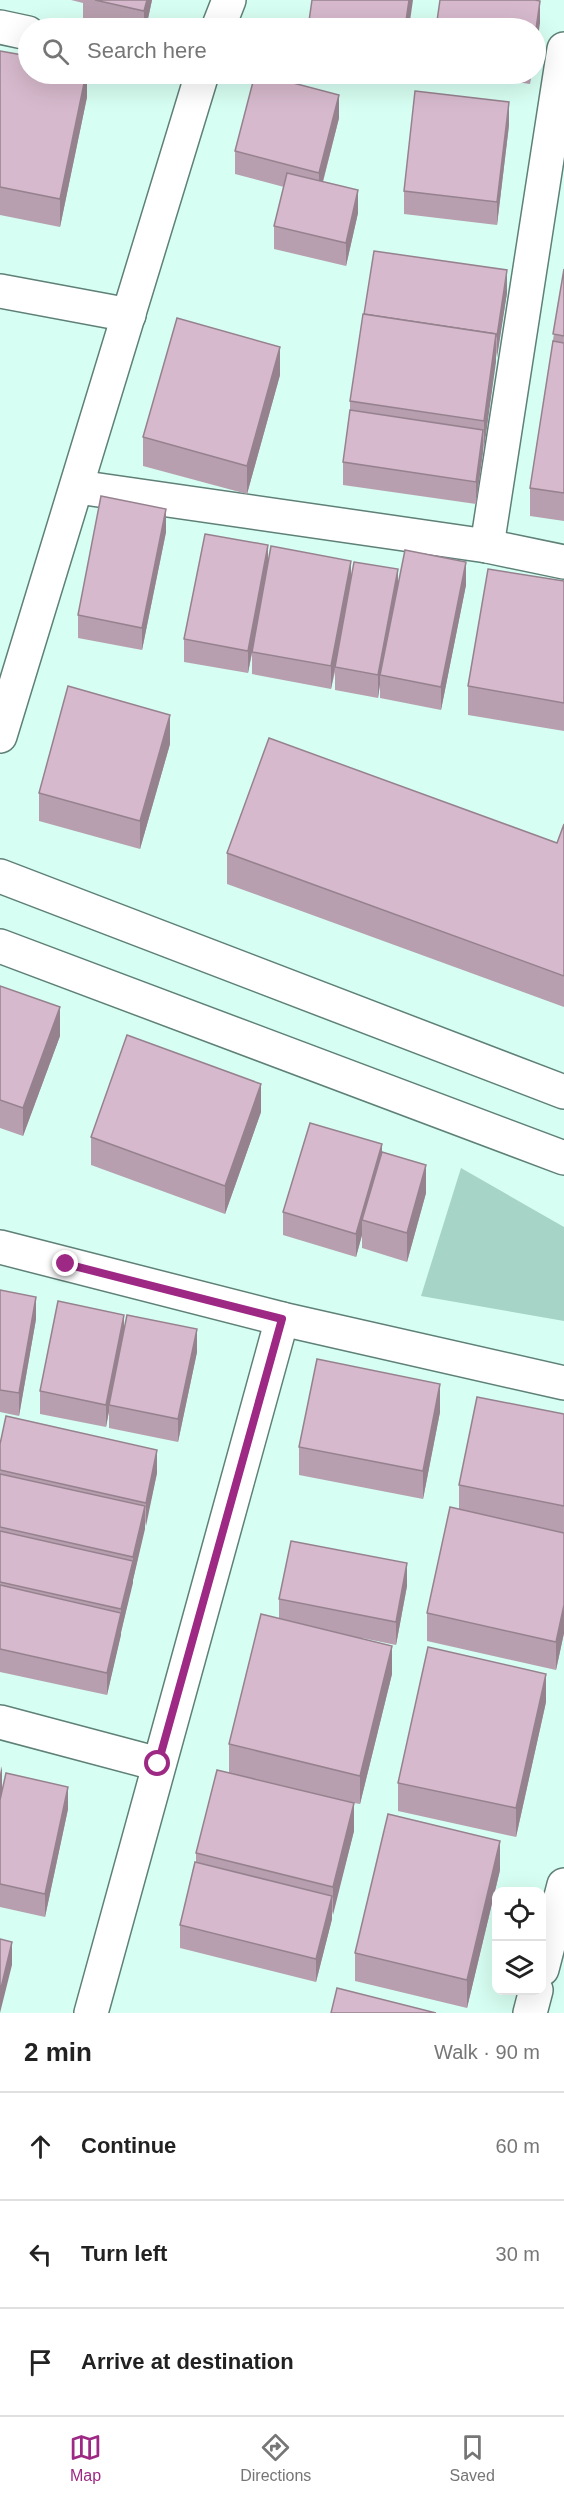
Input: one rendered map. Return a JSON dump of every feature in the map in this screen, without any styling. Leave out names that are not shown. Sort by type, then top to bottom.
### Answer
[{"type":"street","points":[[222,18],[229,0]]},
{"type":"street","points":[[0,27],[18,31]]},
{"type":"street","points":[[487,546],[564,49]]},
{"type":"street","points":[[0,736],[78,487],[199,84]]},
{"type":"street","points":[[0,291],[129,315]]},
{"type":"street","points":[[78,487],[487,546],[564,562]]},
{"type":"street","points":[[0,876],[564,1092]]},
{"type":"street","points":[[0,946],[564,1158]]},
{"type":"street","points":[[0,1247],[282,1319],[564,1383]]},
{"type":"street","points":[[91,2013],[282,1319]]},
{"type":"street","points":[[0,1722],[158,1764]]},
{"type":"street","points":[[546,1954],[564,1885]]},
{"type":"street","points":[[530,2013],[535,1995]]},
{"type":"green space","points":[[461,1168],[564,1227],[564,1321],[421,1296]]},
{"type":"building","points":[[95,0],[147,0],[144,11]]},
{"type":"building","points":[[312,0],[409,0],[406,18],[309,18]]},
{"type":"building","points":[[440,0],[540,1],[538,18],[437,18]]},
{"type":"building","points":[[0,51],[18,54],[18,84],[84,84],[60,199],[0,187]]},
{"type":"building","points":[[252,84],[297,84],[339,95],[319,173],[235,151]]},
{"type":"building","points":[[415,91],[509,102],[497,202],[404,191]]},
{"type":"building","points":[[287,173],[358,190],[346,243],[274,226]]},
{"type":"building","points":[[374,251],[507,270],[497,336],[496,334],[364,314]]},
{"type":"building","points":[[564,269],[564,336],[553,334]]},
{"type":"building","points":[[363,314],[496,334],[484,421],[350,401]]},
{"type":"building","points":[[177,318],[280,347],[247,466],[143,437]]},
{"type":"building","points":[[553,341],[564,343],[564,493],[530,488]]},
{"type":"building","points":[[350,410],[483,430],[476,482],[343,462]]},
{"type":"building","points":[[101,496],[166,509],[142,628],[78,615]]},
{"type":"building","points":[[205,534],[268,545],[248,651],[184,639]]},
{"type":"building","points":[[271,546],[351,561],[331,666],[252,652]]},
{"type":"building","points":[[405,550],[466,562],[441,687],[380,675]]},
{"type":"building","points":[[354,562],[398,569],[378,675],[335,667]]},
{"type":"building","points":[[488,569],[564,581],[564,703],[468,686]]},
{"type":"building","points":[[68,686],[170,715],[140,821],[39,793]]},
{"type":"building","points":[[269,738],[557,843],[564,824],[564,976],[227,853]]},
{"type":"building","points":[[0,986],[60,1007],[23,1108],[0,1100]]},
{"type":"building","points":[[127,1035],[261,1084],[225,1186],[91,1137]]},
{"type":"building","points":[[310,1123],[382,1144],[356,1234],[283,1212]]},
{"type":"building","points":[[382,1152],[426,1165],[407,1233],[362,1220]]},
{"type":"building","points":[[0,1290],[36,1297],[19,1393],[0,1390]]},
{"type":"building","points":[[58,1301],[124,1315],[106,1405],[40,1391]]},
{"type":"building","points":[[127,1315],[197,1329],[178,1419],[109,1405]]},
{"type":"building","points":[[317,1359],[440,1384],[423,1471],[299,1447]]},
{"type":"building","points":[[477,1397],[564,1414],[564,1506],[459,1485]]},
{"type":"building","points":[[6,1416],[157,1450],[146,1503],[0,1470],[0,1444]]},
{"type":"building","points":[[0,1474],[145,1506],[133,1557],[0,1527]]},
{"type":"building","points":[[450,1507],[564,1533],[564,1605],[556,1642],[427,1613]]},
{"type":"building","points":[[0,1531],[133,1561],[121,1609],[0,1582]]},
{"type":"building","points":[[291,1541],[407,1563],[396,1622],[279,1599]]},
{"type":"building","points":[[0,1585],[121,1613],[107,1673],[0,1649]]},
{"type":"building","points":[[261,1614],[392,1646],[360,1776],[229,1744]]},
{"type":"building","points":[[428,1647],[546,1674],[516,1808],[398,1783]]},
{"type":"building","points":[[217,1770],[354,1803],[333,1887],[196,1853]]},
{"type":"building","points":[[6,1773],[68,1787],[45,1894],[0,1884],[0,1800]]},
{"type":"building","points":[[388,1814],[500,1841],[467,1980],[355,1953]]},
{"type":"building","points":[[195,1862],[332,1896],[316,1959],[180,1925]]},
{"type":"building","points":[[0,1939],[12,1942],[0,1992]]},
{"type":"building","points":[[337,1988],[436,2013],[331,2013]]},
{"type":"route","points":[[66,1264],[282,1319],[158,1764]]}]
